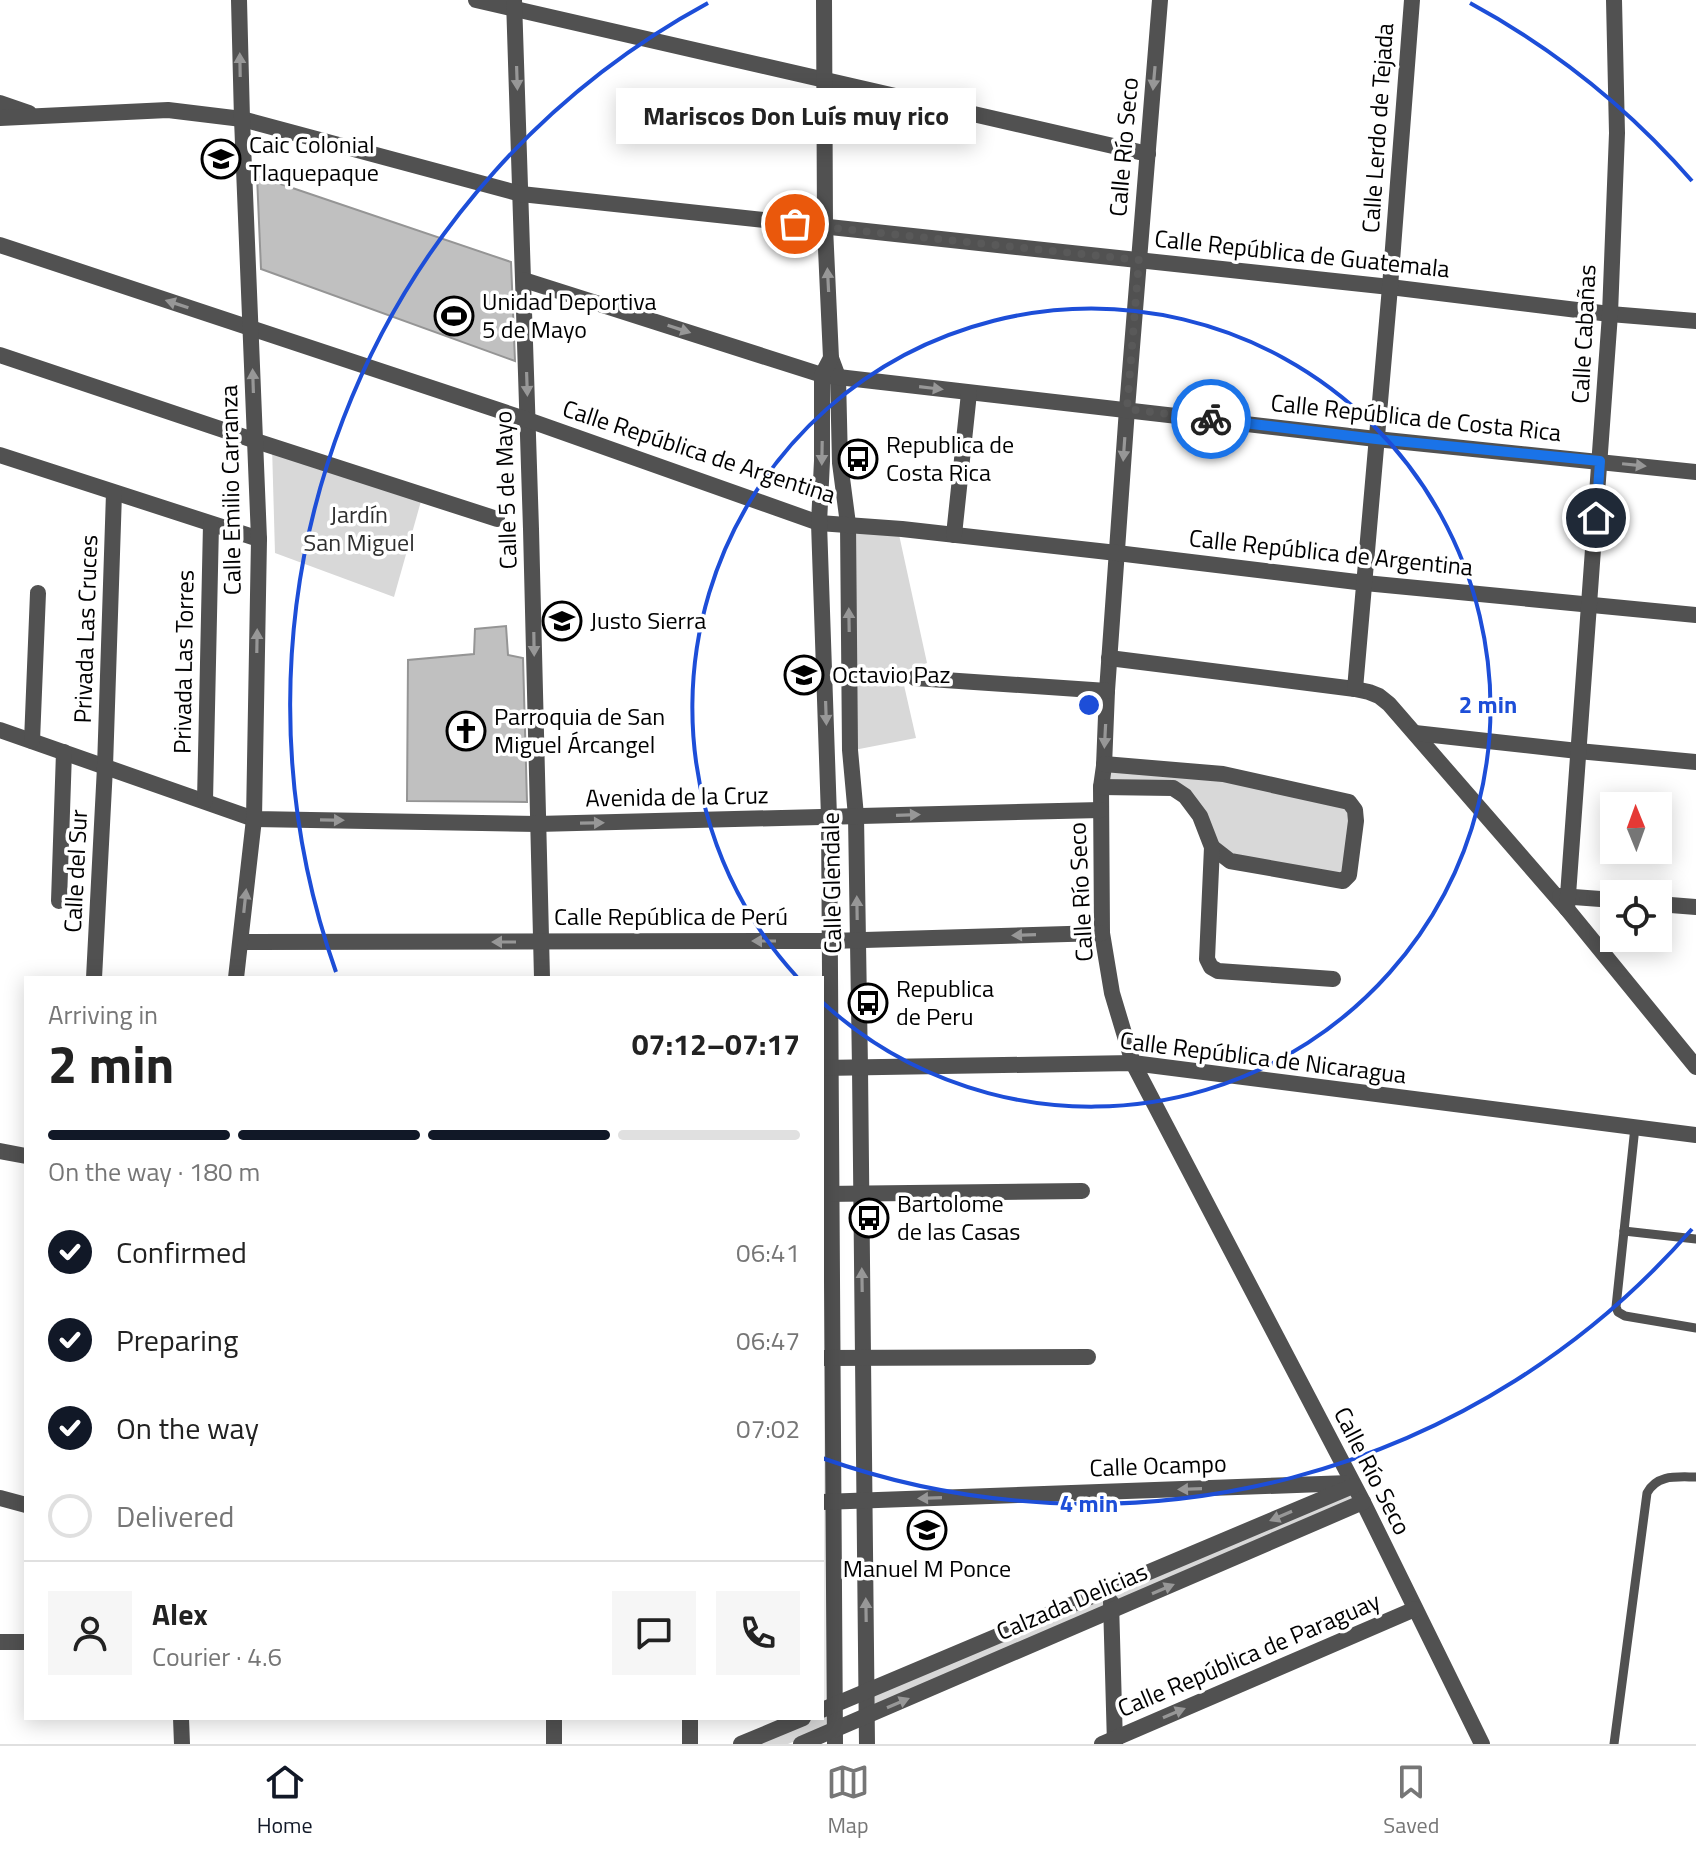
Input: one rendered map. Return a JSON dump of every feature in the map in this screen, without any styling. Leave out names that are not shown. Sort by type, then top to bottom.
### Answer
[{"type":"street","name":"Calle Emilio Carranza","points":[[236,976],[254,819],[259,539],[239,0]]},
{"type":"street","points":[[476,0],[514,5],[1148,154]]},
{"type":"street","name":"Calle Glendale","points":[[824,0],[825,227],[831,358],[819,523],[829,817],[830,941],[826,1068],[829,1707],[835,1737]]},
{"type":"street","name":"Calle Río Seco","points":[[1160,0],[1101,787],[1102,933],[1112,993],[1133,1063],[1363,1502],[1482,1744]]},
{"type":"street","name":"Calle Lerdo de Tejada","points":[[1355,689],[1412,0]]},
{"type":"street","name":"Calle Cabañas","points":[[1563,900],[1578,751],[1610,314],[1617,133],[1614,0]]},
{"type":"street","name":"Calle 5 de Mayo","points":[[514,5],[542,976]]},
{"type":"street","points":[[0,103],[35,116]]},
{"type":"street","name":"Calle República de Guatemala","points":[[0,118],[168,110],[242,119],[521,194],[1696,321]]},
{"type":"street","name":"Calle República de Argentina","points":[[0,245],[528,420],[819,523],[954,535],[1365,583],[1696,615]]},
{"type":"street","name":"Calle República de Costa Rica","points":[[524,280],[830,376],[1376,439],[1696,472]]},
{"type":"street","points":[[0,355],[497,519]]},
{"type":"street","name":"Calle Glendale","points":[[830,376],[848,524],[850,750],[856,816],[867,1744]]},
{"type":"street","points":[[954,535],[969,393]]},
{"type":"street","points":[[0,455],[259,539]]},
{"type":"street","name":"Privada Las Cruces","points":[[105,767],[114,493]]},
{"type":"street","name":"Privada Las Torres","points":[[205,801],[211,524]]},
{"type":"street","points":[[32,741],[38,593]]},
{"type":"street","points":[[1109,658],[1355,689],[1379,696],[1563,900],[1690,1053],[1696,1067]]},
{"type":"street","points":[[915,678],[1107,691]]},
{"type":"street","name":"Avenida de la Cruz","points":[[0,730],[254,819],[537,824],[1101,810]]},
{"type":"street","points":[[1415,733],[1696,762]]},
{"type":"street","points":[[59,901],[64,752]]},
{"type":"street","points":[[1104,764],[1223,774],[1349,802],[1355,810],[1349,875],[1343,881],[1230,861],[1212,847]]},
{"type":"street","name":"Calle del Sur","points":[[94,976],[105,767]]},
{"type":"street","points":[[1173,788],[1174,771]]},
{"type":"street","points":[[1101,787],[1173,788],[1185,796],[1200,816],[1212,847],[1207,959],[1211,967],[1218,971],[1333,979]]},
{"type":"street","points":[[1563,900],[1600,900]]},
{"type":"street","points":[[1672,905],[1696,907]]},
{"type":"street","name":"Calle República de Perú","points":[[241,942],[830,941],[1102,933]]},
{"type":"street","name":"Calle República de Nicaragua","points":[[826,1068],[1133,1063],[1696,1135]]},
{"type":"street","points":[[0,1151],[24,1156]]},
{"type":"street","points":[[827,1194],[1082,1191]]},
{"type":"street","points":[[828,1358],[1088,1357]]},
{"type":"street","name":"Calle Ocampo","points":[[828,1502],[1352,1485]]},
{"type":"street","name":"Calzada Delicias","points":[[829,1707],[1352,1485]]},
{"type":"street","points":[[0,1498],[24,1504]]},
{"type":"street","name":"Calzada Delicias","points":[[801,1744],[835,1737],[867,1717],[1363,1502]]},
{"type":"street","points":[[1109,1589],[1112,1611],[1111,1742]]},
{"type":"street","name":"Calle República de Paraguay","points":[[1111,1742],[1415,1609]]},
{"type":"street","points":[[0,1642],[24,1642]]},
{"type":"street","points":[[181,1720],[182,1744]]},
{"type":"street","points":[[554,1720],[554,1744]]},
{"type":"street","points":[[690,1720],[690,1744]]},
{"type":"street","points":[[741,1744],[798,1720]]},
{"type":"lane","points":[[1635,1127],[1616,1302],[1618,1312],[1625,1316],[1696,1328]]},
{"type":"lane","points":[[1624,1231],[1696,1239]]},
{"type":"lane","points":[[1614,1744],[1647,1493],[1655,1482],[1663,1479],[1696,1477]]},
{"type":"green space","name":"Jardín San Miguel","points":[[272,446],[423,494],[394,597],[275,553]]},
{"type":"green space","points":[[851,526],[898,530],[927,663],[901,672],[916,738],[854,750]]},
{"type":"green space","points":[[1104,766],[1223,774],[1349,802],[1356,821],[1343,881],[1230,861],[1185,797],[1102,781]]},
{"type":"green space","points":[[1349,1488],[1356,1499],[871,1709],[872,1694]]},
{"type":"green space","points":[[829,1707],[828,1727],[788,1744],[746,1744],[800,1720],[824,1720],[824,1709]]},
{"type":"building","name":"Unidad Deportiva 5 de Mayo","points":[[257,176],[511,262],[515,361],[261,269]]},
{"type":"building","name":"Parroquia de San Miguel Árcangel","points":[[506,626],[508,655],[523,658],[527,802],[407,801],[408,660],[474,654],[475,629]]},
{"type":"way so far","points":[[795,224],[1139,260],[1127,409],[1211,419]]},
{"type":"place","name":"Caic Colonial Tlaquepaque","points":[[221,159]]},
{"type":"place","name":"Mariscos Don Luís muy rico","points":[[795,224]]},
{"type":"place","name":"Unidad Deportiva 5 de Mayo","points":[[454,316]]},
{"type":"place","name":"Republica de Costa Rica","points":[[858,459]]},
{"type":"place","name":"Justo Sierra","points":[[562,621]]},
{"type":"place","name":"Octavio Paz","points":[[804,675]]},
{"type":"place","name":"Parroquia de San Miguel Árcangel","points":[[466,731]]},
{"type":"place","name":"Republica de Peru","points":[[868,1003]]},
{"type":"place","name":"Bartolome de las Casas","points":[[869,1218]]},
{"type":"place","name":"Manuel M Ponce","points":[[927,1530]]},
{"type":"route","points":[[1211,419],[1600,461],[1596,518]]}]
